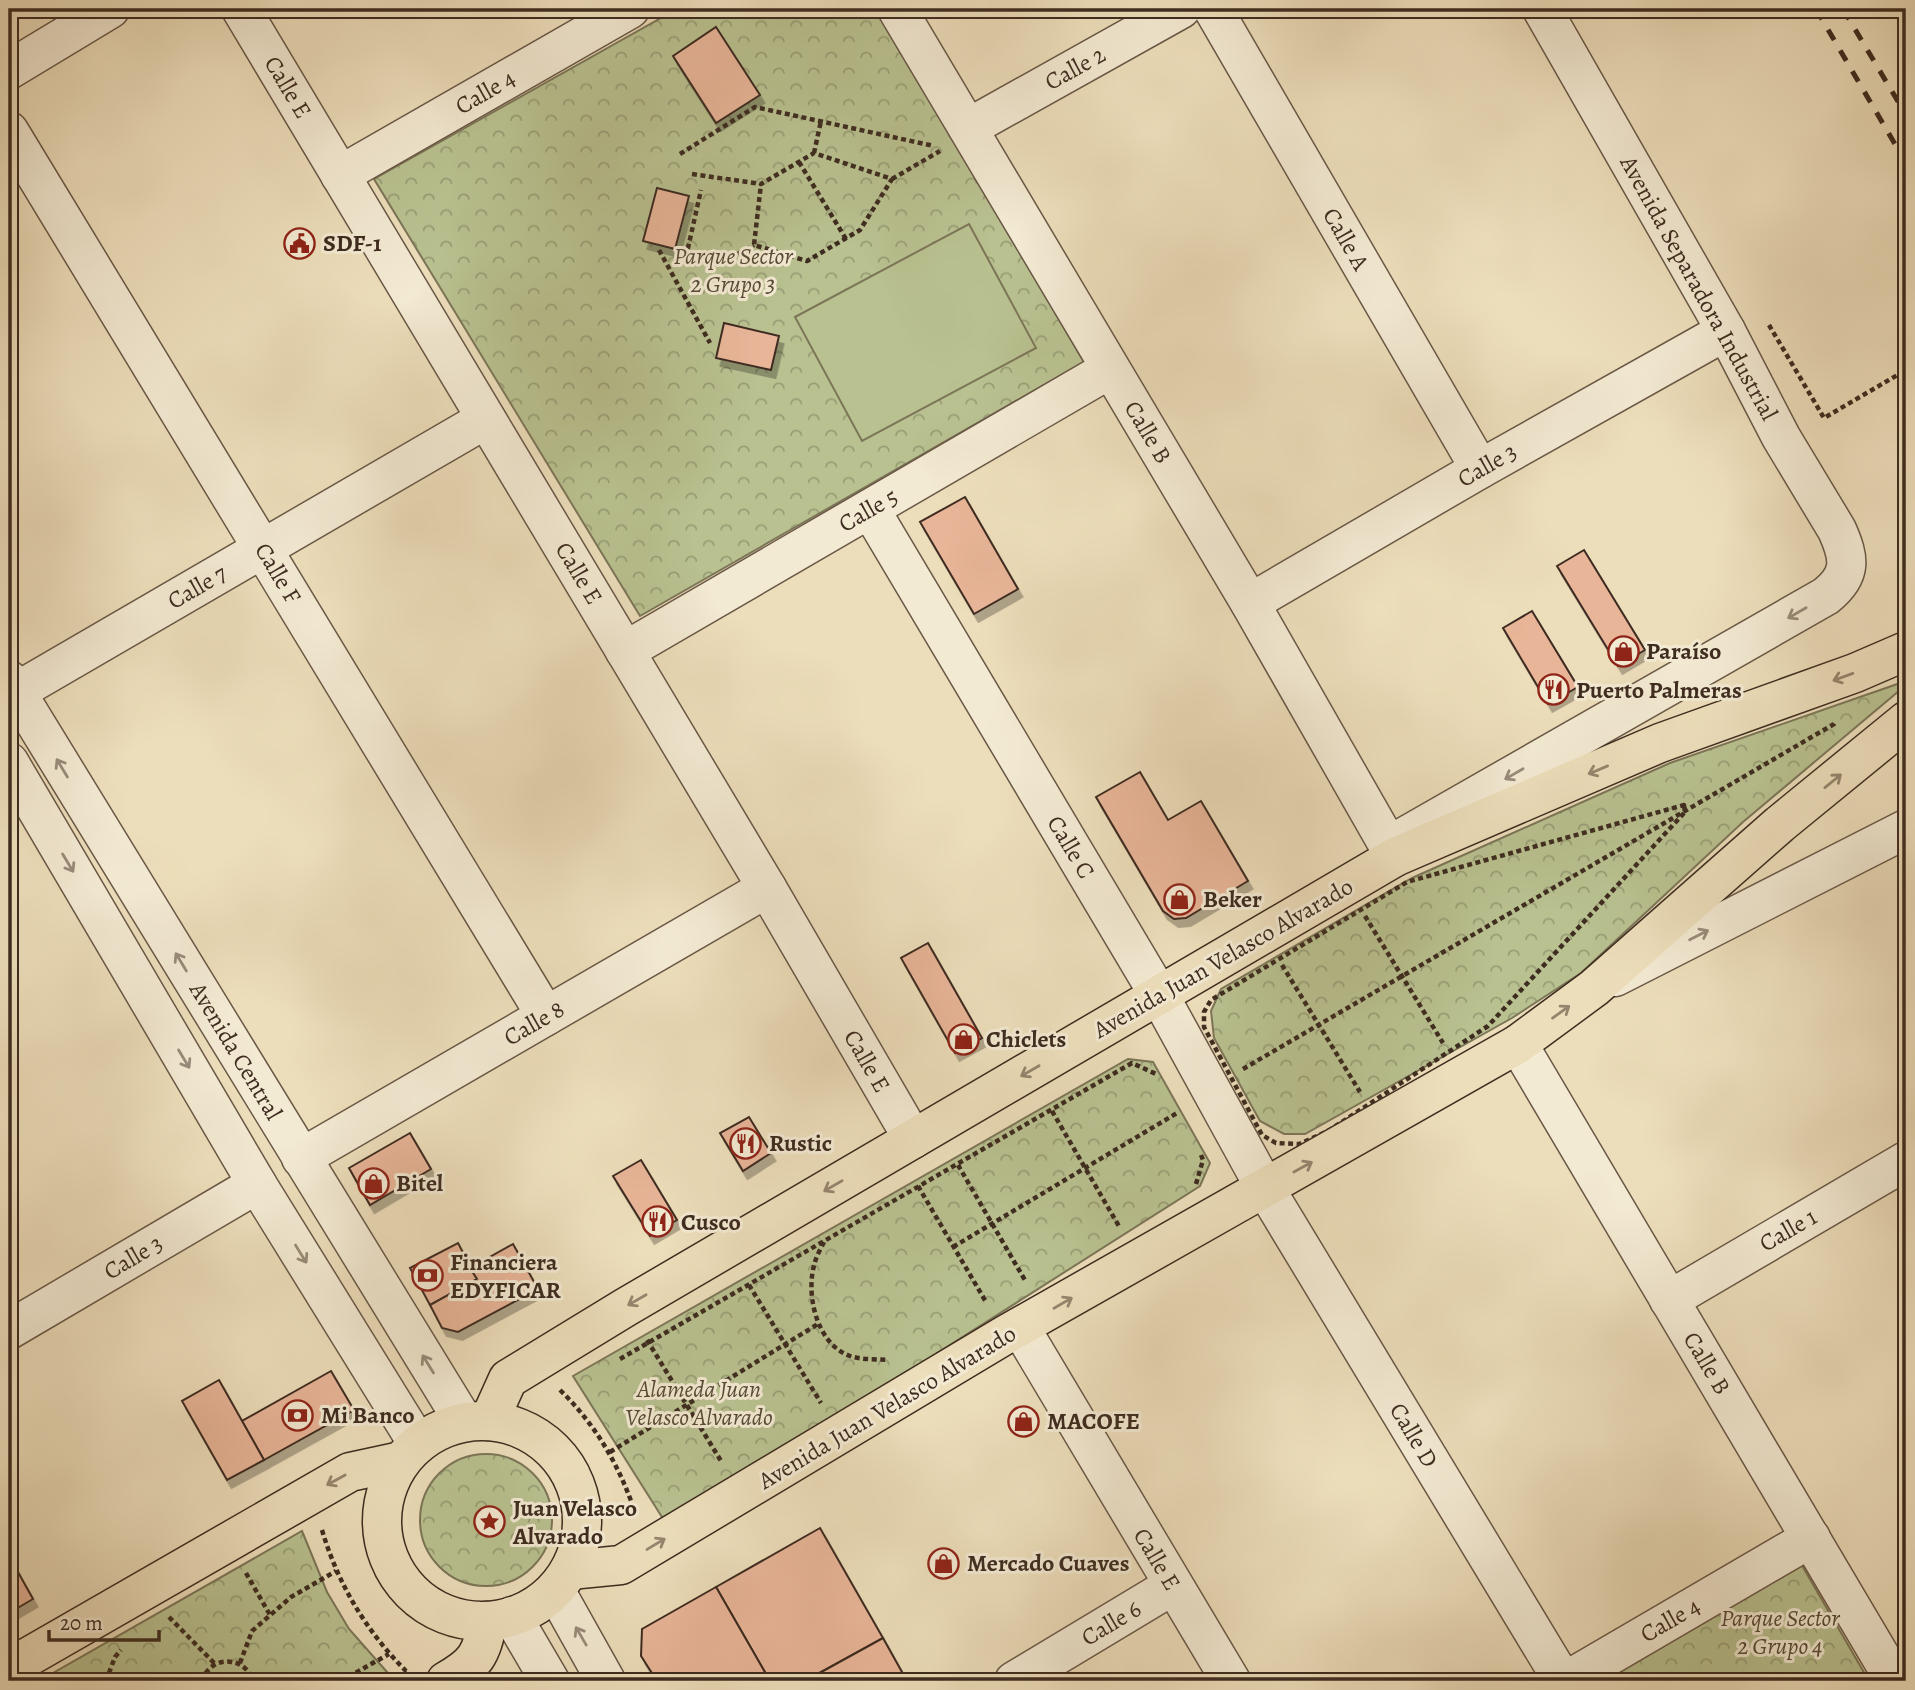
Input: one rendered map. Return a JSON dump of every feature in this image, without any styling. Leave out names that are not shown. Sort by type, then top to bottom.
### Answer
[{"type":"main road","name":"Avenida Juan Velasco Alvarado","points":[[476,1422],[508,1379],[1159,995],[1271,947],[1392,851],[1660,743],[1855,673],[1906,651]]},
{"type":"main road","name":"Avenida Juan Velasco Alvarado","points":[[562,1580],[621,1565],[741,1493],[831,1419],[1009,1313],[1265,1188],[1455,1063],[1518,1044],[1594,988],[1780,824],[1906,721]]},
{"type":"main road","points":[[476,1422],[513,1426],[536,1437],[555,1453],[570,1473],[579,1497],[582,1522],[579,1546],[562,1580],[535,1606],[500,1618],[463,1619],[439,1611],[417,1598],[400,1579],[388,1557],[382,1533],[382,1508],[388,1483],[410,1453],[439,1430],[476,1422]]},
{"type":"main road","points":[[9,1668],[350,1472],[410,1453]]},
{"type":"main road","points":[[457,1675],[482,1647],[500,1618]]},
{"type":"street","points":[[9,70],[110,9]]},
{"type":"street","name":"Calle E","points":[[241,9],[766,888],[904,1144]]},
{"type":"street","name":"Calle 4","points":[[340,175],[586,19],[630,9]]},
{"type":"street","name":"Calle B","points":[[897,9],[1250,603],[1392,851]]},
{"type":"street","name":"Calle 2","points":[[968,128],[1181,9]]},
{"type":"street","name":"Calle A","points":[[1213,9],[1479,469]]},
{"type":"street","name":"Avenida Separadora Industrial","points":[[1542,9],[1726,331],[1781,437],[1837,530],[1843,544],[1847,569]]},
{"type":"street","name":"Calle F","points":[[9,131],[546,1016]]},
{"type":"street","name":"Calle 3","points":[[1250,603],[1479,469],[1726,331]]},
{"type":"street","name":"Calle 5","points":[[625,652],[1110,369]]},
{"type":"street","name":"Calle 7","points":[[11,690],[486,419]]},
{"type":"street","name":"Calle C","points":[[870,509],[1159,995],[1265,1188]]},
{"type":"street","name":"Avenida Juan Velasco Alvarado","points":[[1392,851],[1826,596],[1838,586],[1847,569]]},
{"type":"street","name":"Avenida Central","points":[[11,690],[302,1158],[476,1422]]},
{"type":"street","name":"Avenida Central","points":[[9,762],[257,1184],[410,1453]]},
{"type":"street","name":"Avenida Juan Velasco Alvarado","points":[[1594,988],[1906,829]]},
{"type":"street","name":"Calle 8","points":[[302,1158],[766,888]]},
{"type":"street","name":"Calle B","points":[[1518,1044],[1895,1681]]},
{"type":"street","name":"Calle 1","points":[[1669,1300],[1903,1170]]},
{"type":"street","name":"Calle 3","points":[[14,1315],[257,1184]]},
{"type":"street","name":"Calle D","points":[[1265,1188],[1564,1681]]},
{"type":"street","name":"Calle E","points":[[1009,1313],[1231,1681]]},
{"type":"street","name":"Calle 4","points":[[1564,1681],[1811,1538]]},
{"type":"street","points":[[562,1580],[606,1681]]},
{"type":"street","name":"Calle 6","points":[[1014,1681],[1172,1586]]},
{"type":"street","points":[[500,1618],[550,1681]]},
{"type":"path","points":[[680,154],[755,107],[945,148],[892,179],[860,230],[807,261],[754,245],[738,254]]},
{"type":"path","points":[[692,174],[761,184],[814,153],[821,121]]},
{"type":"path","points":[[814,153],[892,179]]},
{"type":"path","points":[[799,162],[846,239]]},
{"type":"path","points":[[754,245],[761,184]]},
{"type":"path","points":[[686,257],[701,190]]},
{"type":"path","points":[[659,250],[710,343]]},
{"type":"path","points":[[1763,315],[1824,418],[1906,370]]},
{"type":"path","points":[[1230,1077],[1835,724],[1855,673]]},
{"type":"path","points":[[1684,805],[1685,812],[1455,1063],[1374,1114],[1299,1144],[1276,1143],[1262,1135],[1203,1027],[1204,1012],[1211,1000],[1271,947],[1361,909],[1407,882],[1684,805]]},
{"type":"path","points":[[1361,909],[1455,1063]]},
{"type":"path","points":[[1271,947],[1374,1114]]},
{"type":"path","points":[[616,1361],[1132,1063],[1155,1072],[1161,1082]]},
{"type":"path","points":[[1172,1102],[1184,1124]]},
{"type":"path","points":[[1052,1111],[1121,1229]]},
{"type":"path","points":[[953,1247],[1177,1113]]},
{"type":"path","points":[[904,1144],[919,1188],[988,1305],[1009,1313]]},
{"type":"path","points":[[1186,1190],[1196,1183],[1203,1160],[1196,1148]]},
{"type":"path","points":[[958,1165],[1026,1283]]},
{"type":"path","points":[[1109,1236],[1132,1222]]},
{"type":"path","points":[[825,1241],[814,1263],[811,1288],[818,1324],[832,1344],[849,1356],[899,1360],[888,1367]]},
{"type":"path","points":[[726,1248],[831,1419]]},
{"type":"path","points":[[1017,1288],[1038,1276]]},
{"type":"path","points":[[626,1307],[741,1493]]},
{"type":"path","points":[[610,1452],[818,1324]]},
{"type":"path","points":[[529,1366],[562,1392],[588,1420],[610,1452],[637,1517],[643,1552]]},
{"type":"path","points":[[562,1392],[573,1386]]},
{"type":"path","points":[[831,1419],[833,1397]]},
{"type":"path","points":[[314,1492],[321,1528],[336,1571],[351,1600],[389,1654],[406,1671],[457,1675]]},
{"type":"path","points":[[245,1571],[270,1615]]},
{"type":"path","points":[[240,1663],[252,1631],[291,1597],[336,1571]]},
{"type":"path","points":[[168,1615],[215,1664]]},
{"type":"path","points":[[341,1681],[389,1654]]},
{"type":"path","points":[[202,1681],[208,1670],[223,1661],[240,1663],[253,1681]]},
{"type":"green space","name":"Parque Sector 2 Grupo 3","points":[[677,9],[877,9],[1084,362],[640,616],[374,179]]},
{"type":"green space","points":[[969,224],[1036,348],[862,441],[795,317]]},
{"type":"green space","points":[[1906,681],[1906,685],[1743,822],[1581,973],[1512,1018],[1305,1134],[1284,1134],[1260,1121],[1214,1038],[1211,1011],[1221,989],[1412,878],[1670,763]]},
{"type":"green space","name":"Alameda Juan Velasco Alvarado","points":[[1128,1059],[1153,1062],[1210,1163],[1200,1186],[667,1525],[573,1376]]},
{"type":"green space","points":[[486,1454],[511,1459],[533,1473],[547,1495],[552,1520],[547,1545],[533,1567],[511,1581],[486,1586],[461,1581],[439,1567],[425,1545],[420,1520],[425,1495],[439,1473],[461,1459]]},
{"type":"green space","points":[[302,1531],[327,1592],[349,1629],[395,1681],[39,1681]]},
{"type":"green space","name":"Parque Sector 2 Grupo 4","points":[[1800,1562],[1869,1681],[1605,1681]]},
{"type":"building","points":[[716,27],[760,95],[716,123],[673,56]]},
{"type":"building","points":[[657,188],[689,196],[675,249],[643,241]]},
{"type":"building","points":[[724,323],[779,336],[771,370],[716,358]]},
{"type":"building","points":[[965,497],[1018,589],[974,614],[920,522]]},
{"type":"building","points":[[1584,550],[1645,650],[1618,666],[1557,566]]},
{"type":"building","points":[[1532,611],[1578,687],[1548,704],[1503,628]]},
{"type":"building","points":[[1140,772],[1168,820],[1201,801],[1248,881],[1186,918],[1174,919],[1163,911],[1096,797]]},
{"type":"building","points":[[928,943],[982,1038],[955,1053],[901,958]]},
{"type":"building","name":"Rustic","points":[[749,1117],[771,1153],[743,1171],[720,1133]]},
{"type":"building","points":[[410,1133],[431,1169],[370,1205],[349,1168]]},
{"type":"building","points":[[641,1160],[677,1220],[650,1236],[613,1176]]},
{"type":"building","points":[[458,1243],[477,1279],[430,1305],[410,1268]]},
{"type":"building","points":[[513,1244],[538,1289],[458,1332],[442,1328],[430,1305],[477,1279],[470,1268]]},
{"type":"building","name":"Mi Banco","points":[[331,1371],[354,1410],[264,1460],[242,1421]]},
{"type":"building","points":[[219,1380],[264,1460],[227,1480],[182,1401]]},
{"type":"building","points":[[820,1528],[883,1638],[805,1681],[770,1681],[716,1587]]},
{"type":"building","points":[[9,1556],[33,1599],[9,1613]]},
{"type":"building","points":[[716,1587],[770,1681],[657,1681],[641,1656],[642,1629]]},
{"type":"building","points":[[883,1638],[907,1681],[805,1681]]},
{"type":"railway","points":[[1816,9],[1906,163]]},
{"type":"railway","points":[[1843,9],[1906,115]]},
{"type":"place","name":"SDF-1","points":[[300,243]]},
{"type":"place","name":"Paraíso","points":[[1623,651]]},
{"type":"place","name":"Puerto Palmeras","points":[[1553,690]]},
{"type":"place","name":"Beker","points":[[1180,899]]},
{"type":"place","name":"Chiclets","points":[[963,1039]]},
{"type":"place","name":"Rustic","points":[[746,1143]]},
{"type":"place","name":"Bitel","points":[[373,1183]]},
{"type":"place","name":"Cusco","points":[[658,1222]]},
{"type":"place","name":"Financiera EDYFICAR","points":[[427,1276]]},
{"type":"place","name":"Mi Banco","points":[[298,1415]]},
{"type":"place","name":"MACOFE","points":[[1024,1421]]},
{"type":"place","name":"Juan Velasco Alvarado","points":[[490,1522]]},
{"type":"place","name":"Mercado Cuaves","points":[[944,1563]]}]
